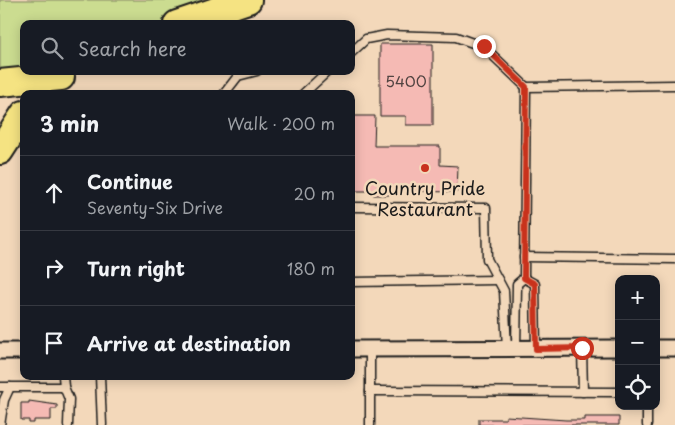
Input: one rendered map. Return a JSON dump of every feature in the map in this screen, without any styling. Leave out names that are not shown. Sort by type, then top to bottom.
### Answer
[{"type":"highway","points":[[189,20],[248,0]]},
{"type":"highway","points":[[0,83],[58,81]]},
{"type":"highway","points":[[0,151],[20,120]]},
{"type":"street","points":[[355,349],[615,348]]},
{"type":"street","points":[[660,348],[675,348]]},
{"type":"street","points":[[0,351],[20,351]]},
{"type":"lane","points":[[355,49],[366,39],[387,35],[456,37],[484,46],[526,87],[675,85]]},
{"type":"lane","points":[[227,90],[238,76],[242,75]]},
{"type":"lane","points":[[307,90],[324,75]]},
{"type":"lane","points":[[524,278],[526,87]]},
{"type":"lane","points":[[355,207],[486,208],[487,259],[504,291],[512,349]]},
{"type":"lane","points":[[524,257],[675,259]]},
{"type":"lane","points":[[524,278],[535,284],[536,349]]},
{"type":"lane","points":[[512,349],[516,284],[524,278]]},
{"type":"lane","points":[[355,282],[498,280]]},
{"type":"lane","points":[[582,348],[583,392]]},
{"type":"lane","points":[[370,349],[370,425]]},
{"type":"lane","points":[[63,380],[69,398],[68,425]]},
{"type":"lane","points":[[100,380],[102,425]]},
{"type":"lane","points":[[0,387],[64,387]]},
{"type":"lane","points":[[0,425],[4,400],[10,387]]},
{"type":"lane","points":[[370,391],[615,392]]},
{"type":"lane","points":[[647,410],[647,425]]},
{"type":"green space","points":[[0,0],[227,0],[171,20],[20,20],[20,72],[0,76]]},
{"type":"building","points":[[380,44],[433,44],[433,125],[406,125],[406,116],[380,116]]},
{"type":"building","points":[[355,116],[375,116],[374,146],[440,146],[440,165],[458,166],[457,192],[389,191],[389,195],[373,195],[373,191],[355,191]]},
{"type":"building","points":[[29,401],[57,405],[57,409],[51,409],[51,420],[34,420],[34,423],[29,423],[29,420],[21,420],[21,403],[29,403]]},
{"type":"building","points":[[506,416],[566,420],[585,420],[585,417],[619,417],[619,425],[479,425],[479,419],[506,419]]},
{"type":"place","name":"Country Pride Restaurant","points":[[425,168]]},
{"type":"route","points":[[484,46],[526,87],[524,278],[535,284],[536,349],[582,348]]}]
